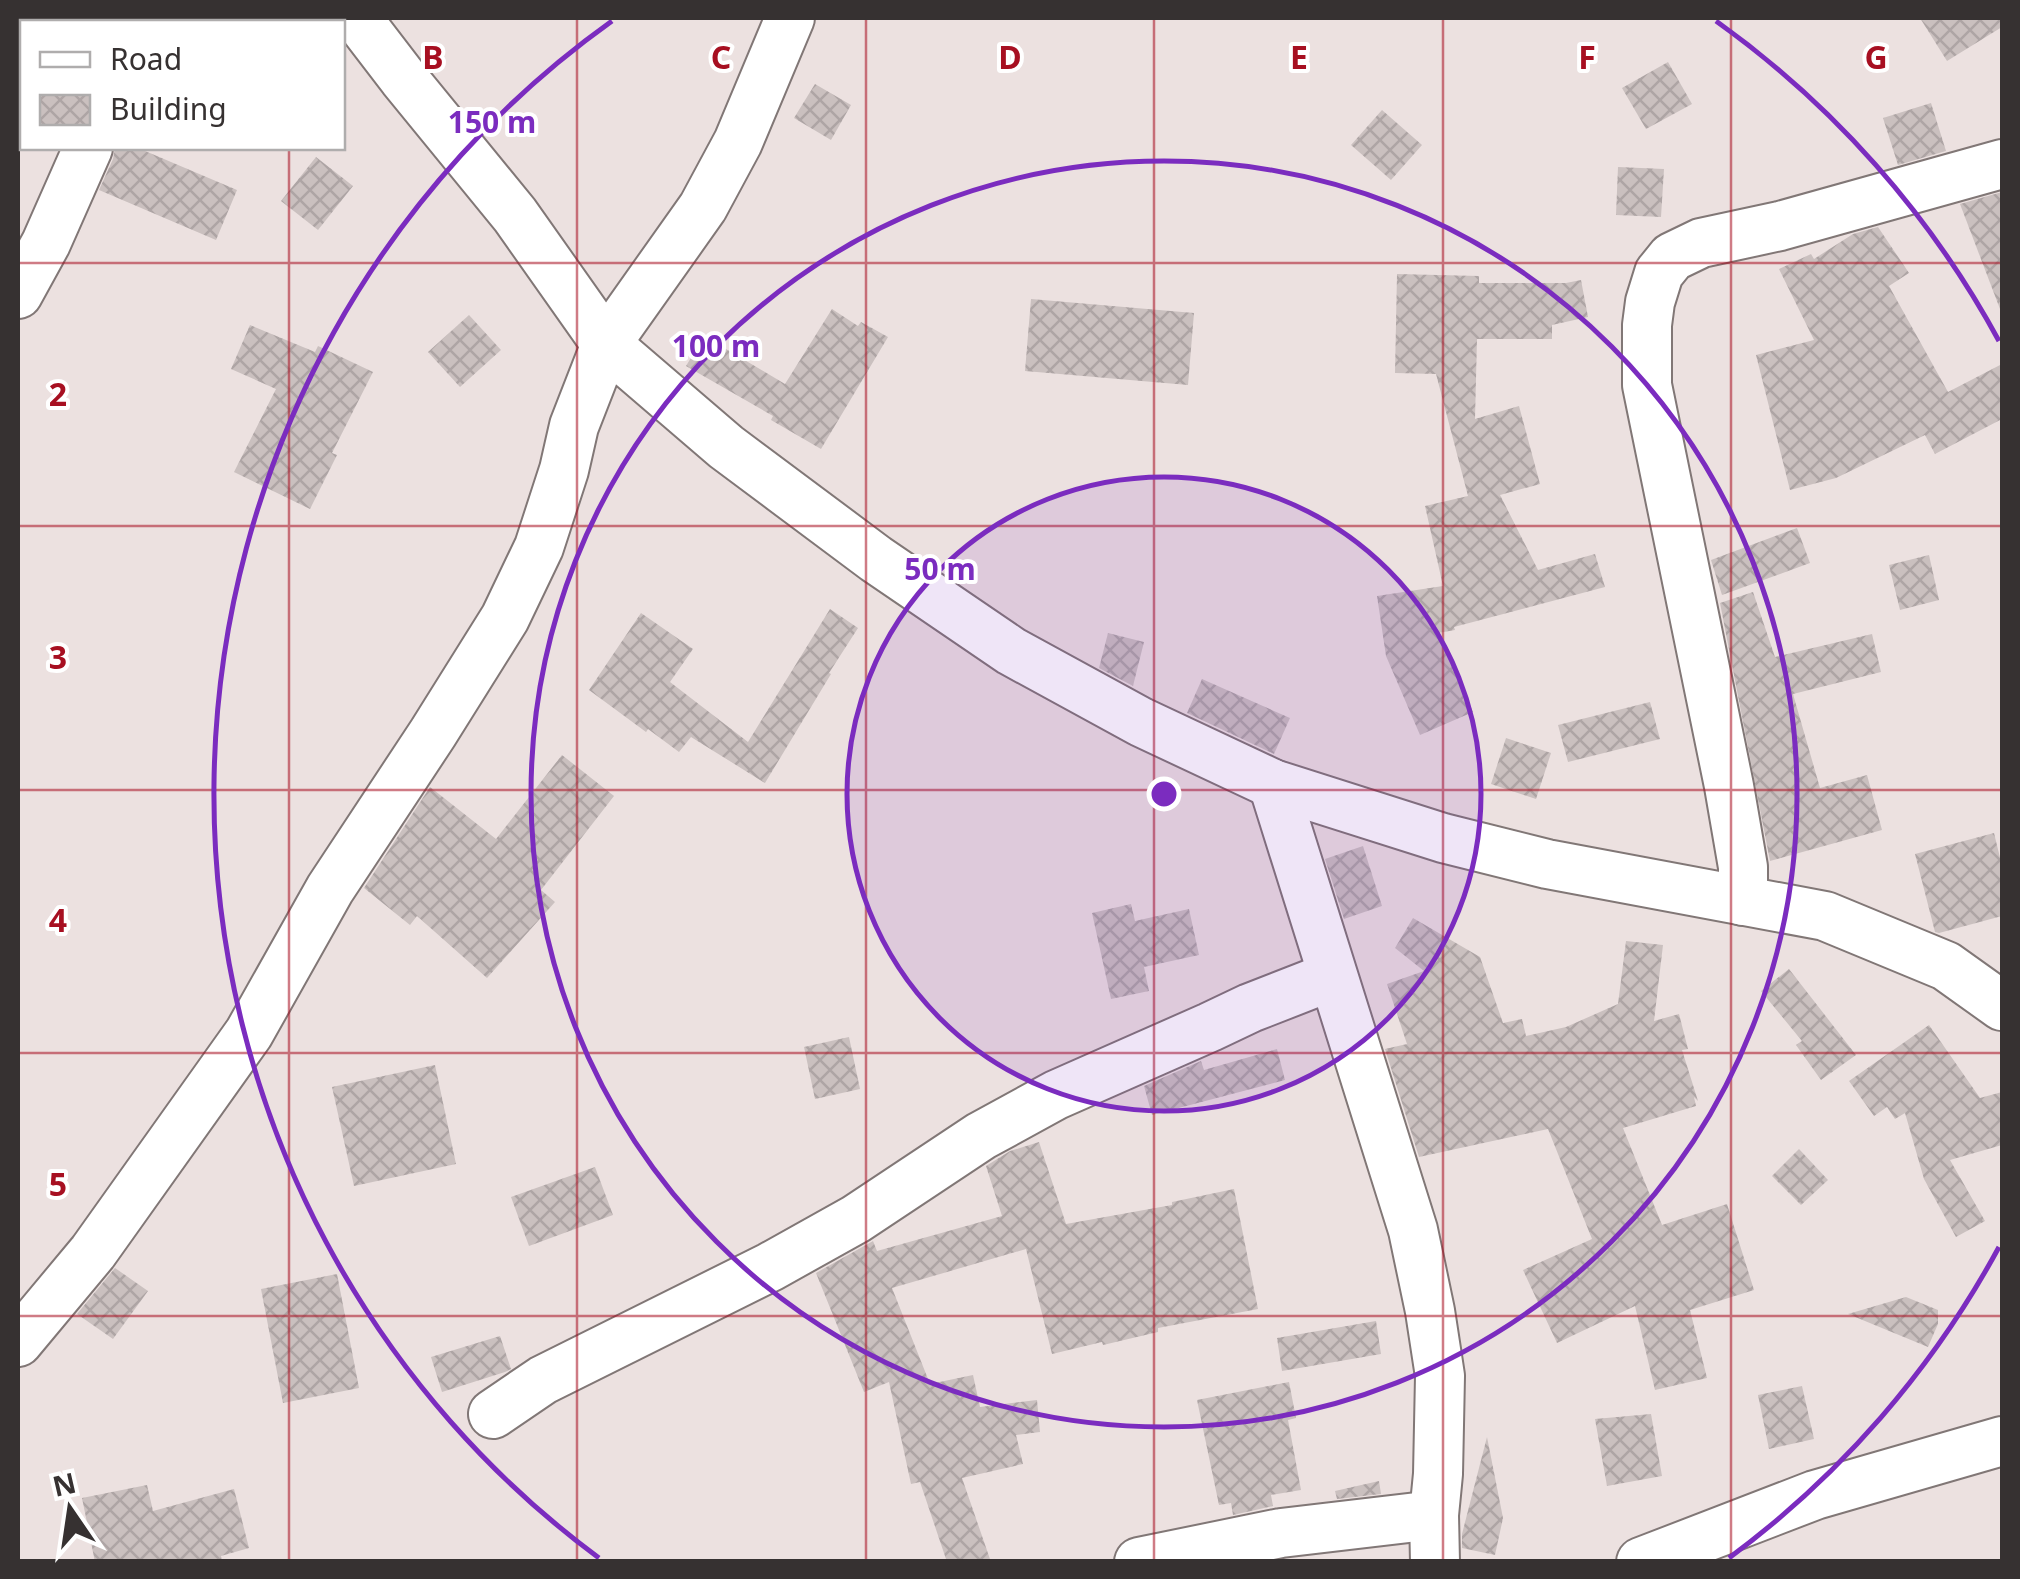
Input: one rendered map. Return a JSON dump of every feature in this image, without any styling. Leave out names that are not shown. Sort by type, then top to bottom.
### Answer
[{"type":"street","points":[[357,18],[515,214],[606,344],[726,447],[876,560],[1011,651],[1141,722],[1273,784],[1442,838],[1547,864],[1825,916],[1946,966],[2002,1006]]},
{"type":"street","points":[[18,1342],[93,1252],[249,1033],[330,890],[505,618],[539,547],[574,426],[606,344],[703,207],[738,142],[790,18]]},
{"type":"street","points":[[18,294],[46,243],[87,150]]},
{"type":"street","points":[[1744,901],[1743,867],[1729,786],[1648,385],[1646,325],[1658,273],[1672,257],[1701,242],[1780,226],[2002,164]]},
{"type":"street","points":[[1273,784],[1413,1230],[1430,1311],[1440,1376],[1435,1562]]},
{"type":"street","points":[[493,1414],[543,1380],[770,1267],[856,1219],[981,1136],[1056,1095],[1250,1008],[1332,976]]},
{"type":"street","points":[[1641,1562],[1815,1495],[2002,1441]]},
{"type":"street","points":[[1140,1562],[1281,1534],[1434,1514]]},
{"type":"building","points":[[1920,18],[2002,18],[2002,27],[1947,61]]},
{"type":"building","points":[[1668,62],[1692,104],[1646,129],[1622,88]]},
{"type":"building","points":[[815,84],[851,105],[831,140],[794,118]]},
{"type":"building","points":[[1931,103],[1946,151],[1898,165],[1883,118]]},
{"type":"building","points":[[1382,110],[1422,145],[1391,180],[1351,145]]},
{"type":"building","points":[[115,150],[143,150],[237,190],[216,240],[99,190]]},
{"type":"building","points":[[316,157],[353,186],[318,230],[281,201]]},
{"type":"building","points":[[1618,167],[1664,169],[1661,217],[1616,215]]},
{"type":"building","points":[[2002,192],[2002,308],[2000,309],[1960,204]]},
{"type":"building","points":[[1878,227],[1909,273],[1889,286],[1948,392],[2002,364],[2002,419],[1935,454],[1925,435],[1836,478],[1790,490],[1756,355],[1814,340],[1779,269],[1811,254],[1814,259],[1853,234]]},
{"type":"building","points":[[1397,274],[1479,276],[1479,283],[1581,280],[1588,317],[1552,325],[1552,339],[1477,339],[1475,419],[1519,406],[1540,484],[1500,495],[1538,570],[1595,554],[1605,587],[1438,633],[1473,712],[1420,735],[1386,656],[1377,596],[1443,586],[1425,506],[1468,496],[1436,374],[1395,373]]},
{"type":"building","points":[[1031,299],[1194,313],[1188,385],[1025,371]]},
{"type":"building","points":[[832,309],[858,326],[861,322],[888,337],[821,449],[686,366],[704,336],[785,384]]},
{"type":"building","points":[[469,315],[501,350],[460,387],[428,352]]},
{"type":"building","points":[[250,325],[315,352],[318,346],[373,372],[332,453],[337,455],[310,509],[234,472],[276,389],[231,369]]},
{"type":"building","points":[[1797,528],[1810,563],[1722,595],[1711,560]]},
{"type":"building","points":[[1929,555],[1939,600],[1900,610],[1889,565]]},
{"type":"building","points":[[1753,592],[1775,657],[1872,634],[1881,672],[1793,694],[1820,788],[1867,775],[1882,830],[1770,861],[1720,603]]},
{"type":"building","points":[[830,609],[858,628],[765,783],[691,737],[679,752],[589,690],[641,613],[693,649],[670,682],[748,742]]},
{"type":"building","points":[[1108,633],[1144,642],[1133,686],[1099,668]]},
{"type":"building","points":[[1202,679],[1290,718],[1274,754],[1187,713]]},
{"type":"building","points":[[1650,702],[1660,739],[1568,762],[1558,725]]},
{"type":"building","points":[[1506,738],[1551,753],[1536,799],[1491,784]]},
{"type":"building","points":[[562,755],[614,796],[541,890],[555,902],[487,978],[417,916],[410,925],[364,888],[430,787],[496,839]]},
{"type":"building","points":[[1994,833],[2002,866],[2002,916],[1935,932],[1915,854]]},
{"type":"building","points":[[1363,846],[1382,906],[1344,919],[1325,859]]},
{"type":"building","points":[[1131,904],[1135,921],[1189,909],[1199,955],[1144,967],[1149,991],[1111,999],[1092,913]]},
{"type":"building","points":[[1413,918],[1480,957],[1503,1023],[1522,1019],[1526,1036],[1566,1027],[1618,1004],[1626,941],[1663,945],[1654,1021],[1679,1014],[1688,1049],[1682,1050],[1698,1101],[1694,1097],[1696,1106],[1623,1128],[1662,1225],[1727,1204],[1754,1290],[1690,1310],[1707,1378],[1655,1390],[1635,1306],[1557,1343],[1523,1270],[1592,1239],[1548,1129],[1419,1157],[1385,1049],[1407,1044],[1387,984],[1424,971],[1395,948]]},
{"type":"building","points":[[1789,969],[1856,1055],[1821,1080],[1796,1045],[1802,1041],[1761,991]]},
{"type":"building","points":[[1929,1025],[1980,1098],[2002,1092],[2002,1145],[1950,1160],[1985,1221],[1956,1237],[1924,1179],[1905,1113],[1895,1119],[1887,1107],[1874,1116],[1849,1081]]},
{"type":"building","points":[[849,1037],[860,1089],[815,1099],[804,1047]]},
{"type":"building","points":[[1277,1049],[1285,1080],[1152,1115],[1144,1086],[1201,1061],[1204,1070]]},
{"type":"building","points":[[435,1065],[456,1164],[354,1186],[332,1087]]},
{"type":"building","points":[[1039,1142],[1066,1224],[1172,1205],[1234,1189],[1258,1309],[1052,1354],[1026,1249],[892,1288],[930,1384],[973,1375],[980,1407],[1037,1400],[1040,1432],[1016,1435],[1023,1464],[962,1478],[991,1562],[947,1562],[920,1482],[911,1484],[889,1382],[864,1392],[816,1273],[873,1241],[877,1251],[1002,1216],[986,1166],[1010,1151]]},
{"type":"building","points":[[1799,1149],[1828,1180],[1801,1205],[1772,1176]]},
{"type":"building","points":[[595,1167],[613,1215],[529,1246],[511,1197]]},
{"type":"building","points":[[115,1268],[148,1291],[113,1339],[77,1314]]},
{"type":"building","points":[[337,1274],[359,1388],[283,1403],[261,1289]]},
{"type":"building","points":[[1906,1297],[1938,1310],[1938,1324],[1928,1347],[1848,1314]]},
{"type":"building","points":[[1376,1321],[1381,1354],[1282,1371],[1277,1338]]},
{"type":"building","points":[[500,1336],[511,1369],[442,1392],[431,1357]]},
{"type":"building","points":[[1289,1382],[1296,1418],[1288,1420],[1301,1490],[1271,1495],[1273,1506],[1233,1515],[1231,1503],[1219,1505],[1197,1400]]},
{"type":"building","points":[[1802,1386],[1814,1439],[1769,1449],[1758,1395]]},
{"type":"building","points":[[1651,1414],[1662,1476],[1607,1486],[1595,1419]]},
{"type":"building","points":[[1487,1437],[1503,1518],[1495,1555],[1462,1548],[1462,1534]]},
{"type":"building","points":[[1379,1481],[1381,1494],[1337,1499],[1335,1491]]},
{"type":"building","points":[[147,1485],[153,1511],[234,1489],[249,1548],[221,1556],[222,1562],[95,1562],[82,1498]]}]
